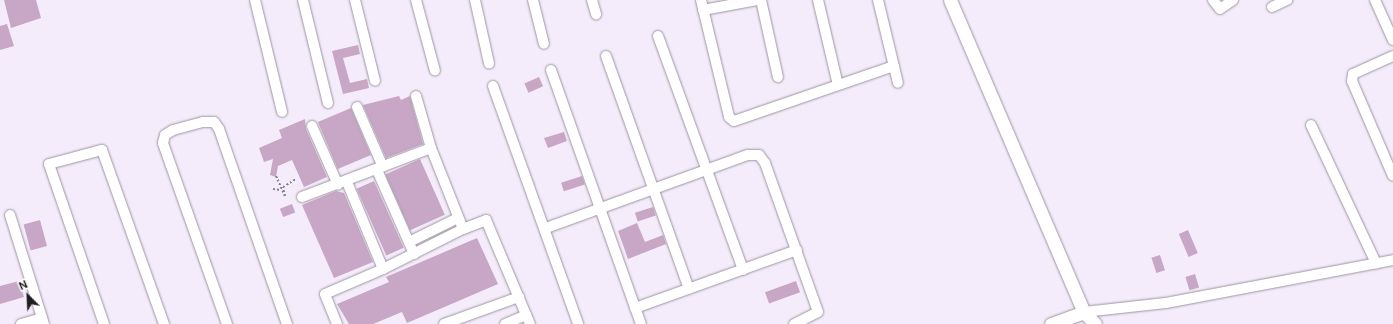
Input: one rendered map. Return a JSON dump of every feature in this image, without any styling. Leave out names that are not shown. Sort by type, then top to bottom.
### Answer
[{"type":"street","points":[[255,0],[282,112]]},
{"type":"street","points":[[303,0],[328,103]]},
{"type":"street","points":[[355,0],[375,81]]},
{"type":"street","points":[[416,0],[435,71]]},
{"type":"street","points":[[475,0],[489,63]]},
{"type":"street","points":[[534,0],[544,44]]},
{"type":"street","points":[[592,0],[596,14]]},
{"type":"street","points":[[701,0],[729,117],[734,121],[894,66]]},
{"type":"street","points":[[703,10],[757,0]]},
{"type":"street","points":[[761,0],[778,77]]},
{"type":"street","points":[[818,0],[838,85]]},
{"type":"street","points":[[878,0],[898,83]]},
{"type":"street","points":[[950,0],[1084,312],[1095,324]]},
{"type":"street","points":[[1213,0],[1220,9],[1233,0]]},
{"type":"street","points":[[1272,7],[1287,0]]},
{"type":"street","points":[[1375,0],[1393,40]]},
{"type":"street","points":[[658,36],[743,270]]},
{"type":"street","points":[[606,56],[689,289]]},
{"type":"street","points":[[1393,56],[1353,74],[1352,80],[1393,176]]},
{"type":"street","points":[[551,70],[641,324]]},
{"type":"street","points":[[493,86],[546,228],[578,324]]},
{"type":"street","points":[[416,96],[431,148],[463,229]]},
{"type":"street","points":[[357,108],[414,254]]},
{"type":"street","points":[[227,324],[163,143],[165,135],[173,130],[203,122],[214,122],[219,129],[287,324]]},
{"type":"street","points":[[1311,125],[1376,263]]},
{"type":"street","points":[[312,126],[342,184],[382,269]]},
{"type":"street","points":[[302,196],[342,184],[431,148]]},
{"type":"street","points":[[104,324],[49,164],[102,150],[164,324]]},
{"type":"street","points":[[546,228],[707,170],[759,155],[797,250],[818,312],[794,324]]},
{"type":"street","points":[[10,214],[43,321],[21,324]]},
{"type":"street","points":[[409,242],[458,218]]},
{"type":"street","points":[[337,324],[325,294],[414,254],[463,229],[486,220],[528,320],[505,324]]},
{"type":"street","points":[[635,308],[797,250]]},
{"type":"street","points":[[1051,324],[1084,312],[1166,303],[1393,260]]},
{"type":"street","points":[[444,324],[519,298]]},
{"type":"path","points":[[276,176],[285,196]]},
{"type":"path","points":[[285,196],[283,187],[296,179]]},
{"type":"path","points":[[273,189],[280,189],[285,196]]},
{"type":"building","points":[[4,0],[36,0],[41,18],[11,28]]},
{"type":"building","points":[[7,24],[14,46],[0,50],[0,26]]},
{"type":"building","points":[[358,45],[360,54],[343,58],[350,83],[367,79],[369,88],[343,94],[332,51]]},
{"type":"building","points":[[539,77],[543,86],[528,93],[524,84]]},
{"type":"building","points":[[399,96],[401,100],[410,96],[423,144],[386,158],[363,105]]},
{"type":"building","points":[[351,108],[371,155],[338,169],[318,122]]},
{"type":"building","points":[[305,119],[306,129],[327,177],[304,187],[292,160],[278,166],[276,177],[270,175],[273,159],[264,162],[259,148],[282,138],[279,130]]},
{"type":"building","points":[[564,132],[567,141],[548,148],[544,138]]},
{"type":"building","points":[[420,159],[445,215],[410,230],[385,174]]},
{"type":"building","points":[[582,176],[585,185],[564,191],[561,183]]},
{"type":"building","points":[[374,181],[404,248],[386,255],[357,189]]},
{"type":"building","points":[[336,191],[344,193],[373,262],[334,278],[302,205]]},
{"type":"building","points":[[292,204],[295,212],[283,217],[280,209]]},
{"type":"building","points":[[653,207],[656,216],[638,221],[635,213]]},
{"type":"building","points":[[40,220],[47,246],[31,250],[24,224]]},
{"type":"building","points":[[637,223],[645,242],[663,235],[666,244],[628,259],[618,231]]},
{"type":"building","points":[[1188,230],[1198,253],[1189,257],[1179,234]]},
{"type":"building","points":[[477,238],[498,284],[407,323],[402,312],[373,324],[349,324],[337,304],[389,282],[386,277]]},
{"type":"building","points":[[1160,255],[1165,270],[1156,273],[1151,258]]},
{"type":"building","points":[[1195,274],[1199,287],[1190,290],[1185,277]]},
{"type":"building","points":[[19,281],[24,297],[0,304],[0,286]]},
{"type":"building","points":[[796,281],[800,292],[769,304],[765,292]]}]
